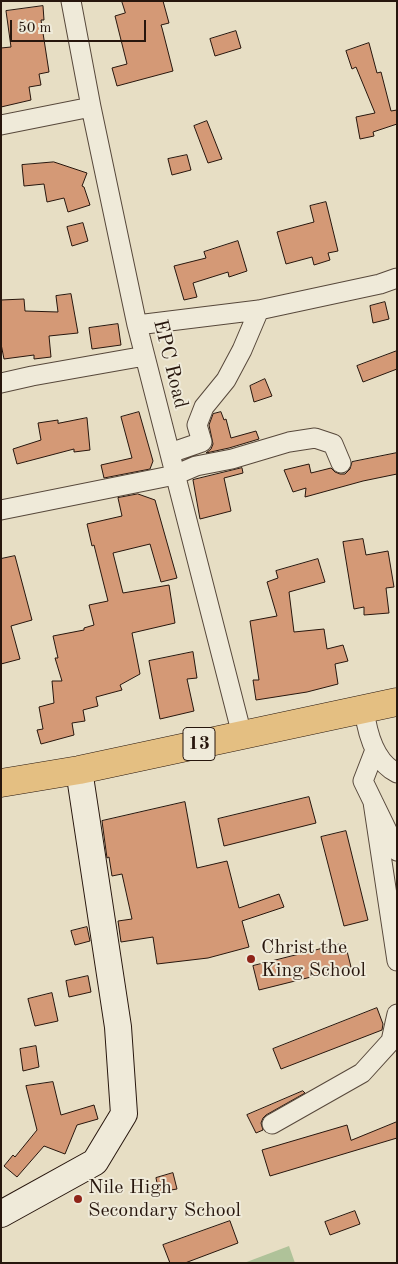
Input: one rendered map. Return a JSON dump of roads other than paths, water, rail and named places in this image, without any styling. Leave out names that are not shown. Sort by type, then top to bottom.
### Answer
[{"type":"main road","name":"13","points":[[1,783],[79,770],[397,702]]},
{"type":"street","name":"EPC Road","points":[[71,1],[91,108],[137,325],[242,735]]},
{"type":"street","points":[[1,125],[91,108]]},
{"type":"street","points":[[137,325],[259,310],[380,284],[397,278]]},
{"type":"street","points":[[170,453],[202,442],[197,426],[204,407],[226,380],[242,350],[259,310]]},
{"type":"street","points":[[1,383],[145,356]]},
{"type":"street","points":[[1,510],[175,475],[196,466],[232,459],[289,442],[314,438],[333,444],[341,463]]},
{"type":"street","points":[[364,709],[367,731],[374,750],[391,770],[397,773]]},
{"type":"street","points":[[374,750],[363,781],[397,851]]},
{"type":"street","points":[[1,1214],[95,1162],[124,1114],[118,1027],[79,770]]},
{"type":"street","points":[[373,802],[397,962]]},
{"type":"street","points":[[272,1124],[362,1073],[390,1041],[397,1014]]},
{"type":"place","name":"Christ the King School","points":[[251,959]]},
{"type":"place","name":"Nile High Secondary School","points":[[78,1199]]}]
